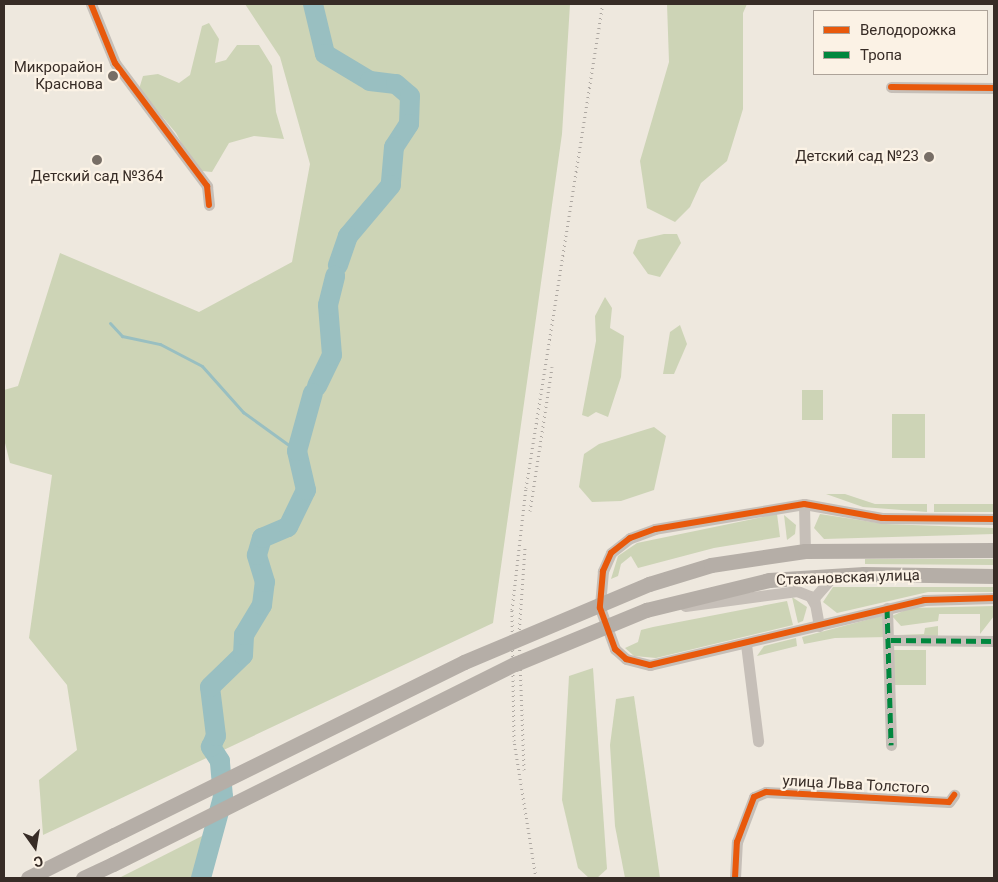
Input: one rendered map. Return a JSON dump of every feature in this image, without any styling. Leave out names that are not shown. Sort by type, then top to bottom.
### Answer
[{"type":"main road","name":"Стахановская улица","points":[[28,878],[464,662],[648,584],[711,565],[805,551],[994,550]]},
{"type":"main road","name":"Стахановская улица","points":[[83,878],[515,664],[646,610],[770,580],[833,576],[994,576]]},
{"type":"street","points":[[91,4],[115,63],[207,186],[209,205]]},
{"type":"street","points":[[891,87],[994,88]]},
{"type":"street","points":[[804,504],[805,551]]},
{"type":"street","points":[[994,518],[882,518],[804,504],[643,533],[622,542],[605,564],[602,620],[610,643],[626,660],[660,664],[924,600],[994,598]]},
{"type":"street","points":[[814,603],[816,591],[833,576]]},
{"type":"street","points":[[646,610],[797,590],[810,596],[814,603],[819,626]]},
{"type":"street","points":[[887,608],[891,640],[891,745]]},
{"type":"street","points":[[891,640],[994,641]]},
{"type":"street","points":[[746,644],[758,741]]},
{"type":"street","name":"улица Льва Толстого","points":[[735,878],[737,842],[754,797],[766,792],[949,802],[954,794]]},
{"type":"green space","points":[[245,4],[570,4],[562,134],[493,623],[43,835],[39,780],[77,750],[67,685],[29,638],[52,475],[10,463],[4,439],[4,390],[18,386],[60,253],[199,312],[292,262],[310,164],[280,57]]},
{"type":"green space","points":[[667,4],[747,4],[743,13],[743,109],[727,161],[701,183],[690,207],[675,222],[647,208],[640,161],[669,62]]},
{"type":"green space","points":[[209,23],[219,39],[215,63],[226,60],[237,45],[259,45],[272,66],[276,112],[284,139],[254,136],[229,143],[212,172],[202,171],[188,155],[176,133],[139,89],[143,76],[158,74],[179,83],[190,75],[202,26]]},
{"type":"green space","points":[[664,234],[677,234],[681,243],[660,277],[648,274],[633,253],[638,240]]},
{"type":"green space","points":[[605,297],[612,308],[610,328],[624,336],[621,377],[608,417],[596,412],[588,417],[582,415],[596,341],[595,316]]},
{"type":"green space","points":[[680,325],[687,344],[674,374],[663,374],[670,332]]},
{"type":"green space","points":[[802,390],[823,390],[823,420],[802,420]]},
{"type":"green space","points":[[892,414],[925,414],[925,458],[892,458]]},
{"type":"green space","points":[[654,427],[666,436],[654,490],[621,501],[592,502],[579,487],[584,454],[599,444]]},
{"type":"green space","points":[[826,494],[845,494],[875,504],[927,504],[927,512],[863,507]]},
{"type":"green space","points":[[934,504],[994,504],[994,512],[934,512]]},
{"type":"green space","points":[[777,514],[780,537],[714,548],[638,568],[631,556],[621,564],[618,576],[611,579],[618,556],[637,543]]},
{"type":"green space","points":[[820,514],[885,524],[994,528],[994,534],[824,539],[814,528]]},
{"type":"green space","points":[[784,515],[796,525],[795,534],[787,540]]},
{"type":"green space","points":[[865,559],[994,559],[994,565],[865,564]]},
{"type":"green space","points":[[833,587],[994,587],[994,592],[928,592],[837,613],[823,602]]},
{"type":"green space","points":[[792,597],[807,607],[803,621],[798,623]]},
{"type":"green space","points":[[787,601],[793,625],[656,658],[634,656],[625,648],[638,642],[641,630]]},
{"type":"green space","points":[[994,606],[994,616],[980,634],[980,614],[939,614],[938,621],[901,626],[892,616],[910,608]]},
{"type":"green space","points":[[885,615],[889,637],[835,638],[804,644],[802,637]]},
{"type":"green space","points":[[938,626],[938,639],[898,635],[924,634],[925,628]]},
{"type":"green space","points":[[796,638],[797,646],[757,656],[764,646]]},
{"type":"green space","points":[[893,650],[926,650],[926,685],[893,685]]},
{"type":"green space","points":[[593,668],[607,869],[597,878],[589,878],[578,868],[562,800],[569,676]]},
{"type":"green space","points":[[634,696],[660,878],[625,878],[615,826],[610,745],[616,699]]},
{"type":"green space","points":[[212,831],[206,864],[198,878],[119,878]]},
{"type":"waterway","points":[[313,4],[325,54],[370,81],[396,84],[410,96],[409,124],[394,147],[391,185],[348,236],[338,265]]},
{"type":"waterway","points":[[317,386],[332,355],[328,305],[335,276]]},
{"type":"waterway","points":[[110,323],[122,336],[160,344],[202,366],[243,412],[297,451]]},
{"type":"waterway","points":[[201,878],[223,797],[220,761],[211,747],[216,736],[210,687],[243,655],[244,635],[262,605],[265,582],[257,555],[262,538],[288,527],[306,490],[297,451],[313,393]]},
{"type":"railway","points":[[536,878],[514,741],[512,610],[526,488],[603,4]]},
{"type":"railway","points":[[530,511],[552,367]]},
{"type":"railway","points":[[524,770],[519,634],[525,548]]},
{"type":"marked path","points":[[887,608],[891,745]]},
{"type":"marked path","points":[[891,640],[994,641]]},
{"type":"cycle path","points":[[91,4],[115,63],[207,186],[209,205]]},
{"type":"cycle path","points":[[891,87],[994,88]]},
{"type":"cycle path","points":[[994,519],[882,518],[804,504],[655,529],[630,538],[611,553],[603,571],[600,608],[615,649],[626,659],[650,665],[924,600],[994,598]]},
{"type":"cycle path","points":[[735,878],[737,842],[754,797],[766,792],[949,802],[954,795]]},
{"type":"place","name":"Микрорайон Краснова","points":[[113,76]]},
{"type":"place","name":"Детский сад №23","points":[[929,157]]},
{"type":"place","name":"Детский сад №364","points":[[97,160]]}]
